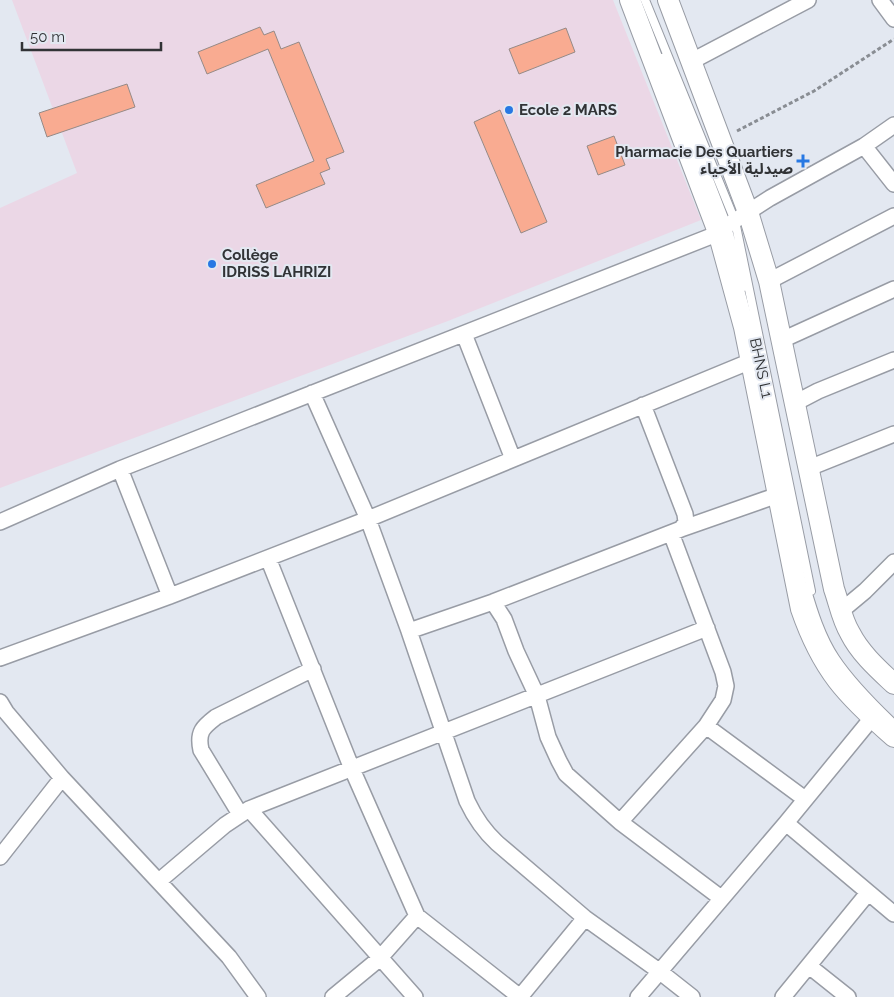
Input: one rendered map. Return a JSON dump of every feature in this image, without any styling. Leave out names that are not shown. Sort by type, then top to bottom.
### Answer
[{"type":"street","points":[[630,0],[732,223],[769,281],[834,589],[850,634],[865,656],[891,675]]},
{"type":"street","points":[[668,0],[721,140],[744,327],[801,609],[821,657],[836,679],[853,700],[894,737]]},
{"type":"street","points":[[692,61],[808,0]]},
{"type":"street","points":[[880,0],[894,19]]},
{"type":"street","points":[[0,522],[120,468],[464,334],[732,223],[864,146],[894,125]]},
{"type":"street","points":[[864,146],[894,184]]},
{"type":"street","points":[[769,281],[894,216]]},
{"type":"street","points":[[782,340],[894,289]]},
{"type":"street","points":[[464,334],[513,459]]},
{"type":"street","points":[[795,403],[894,360]]},
{"type":"street","points":[[0,658],[170,596],[368,519],[750,361]]},
{"type":"street","points":[[312,392],[368,519],[409,630],[467,801],[476,820],[485,832],[585,918],[692,997]]},
{"type":"street","points":[[643,405],[685,514],[686,522],[676,531]]},
{"type":"street","points":[[809,468],[894,434]]},
{"type":"street","points":[[120,468],[170,596]]},
{"type":"street","points":[[409,630],[493,602],[676,531],[778,496]]},
{"type":"street","points":[[620,822],[706,726],[723,700],[726,686],[676,531]]},
{"type":"street","points":[[268,558],[352,769],[416,916],[520,997],[585,918]]},
{"type":"street","points":[[841,611],[865,591],[894,562]]},
{"type":"street","points":[[493,602],[504,619],[516,651],[537,696],[548,736],[558,762],[566,774],[620,822],[721,898]]},
{"type":"street","points":[[158,881],[245,812],[706,628]]},
{"type":"street","points":[[313,669],[216,717],[206,724],[200,733],[201,750],[245,812],[415,997]]},
{"type":"street","points":[[0,702],[6,712],[62,778],[229,957],[258,997]]},
{"type":"street","points":[[638,997],[786,823],[872,718]]},
{"type":"street","points":[[706,726],[806,799]]},
{"type":"street","points":[[0,857],[62,778]]},
{"type":"street","points":[[786,823],[894,914]]},
{"type":"street","points":[[783,997],[868,893]]},
{"type":"street","points":[[333,997],[379,959],[416,916]]},
{"type":"street","points":[[809,966],[848,997]]},
{"type":"lane","name":"BHNS L1","points":[[639,0],[732,223],[803,574],[810,600],[822,634],[835,658],[863,693],[894,724]]},
{"type":"lane","name":"BHNS L1","points":[[645,0],[732,223],[814,606],[834,652],[868,694],[894,718]]},
{"type":"path","points":[[721,140],[814,91],[894,39]]},
{"type":"shaded area","name":"Collège IDRISS LAHRIZI","points":[[12,0],[613,0],[701,220],[448,321],[0,488],[0,208],[77,173]]},
{"type":"building","points":[[260,27],[264,35],[274,31],[281,49],[299,42],[344,152],[326,159],[330,169],[320,173],[325,184],[266,208],[256,185],[314,161],[268,49],[207,74],[198,52]]},
{"type":"building","points":[[566,28],[575,52],[519,74],[509,49]]},
{"type":"building","points":[[127,84],[135,107],[47,137],[39,113]]},
{"type":"building","points":[[500,110],[547,222],[521,233],[474,122]]},
{"type":"building","points":[[614,136],[625,165],[598,175],[587,146]]},
{"type":"place","name":"Ecole 2 MARS","points":[[509,110]]},
{"type":"place","name":"Pharmacie Des Quartiers صيدلية الأحياء","points":[[803,161]]},
{"type":"place","name":"Collège IDRISS LAHRIZI","points":[[212,264]]}]
